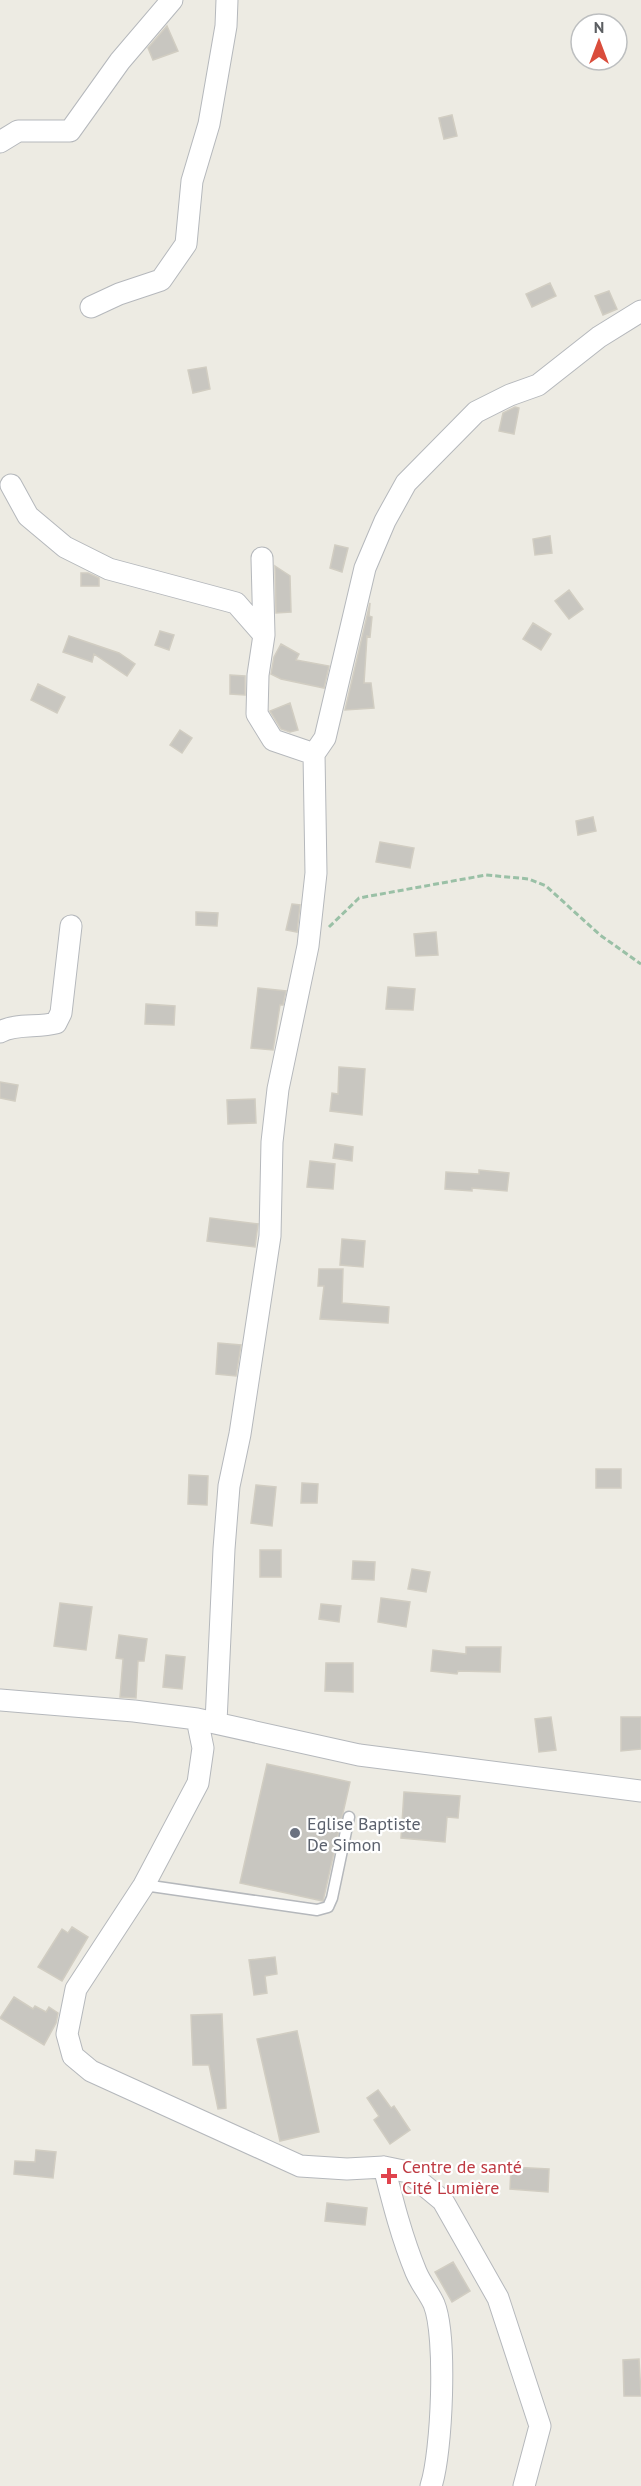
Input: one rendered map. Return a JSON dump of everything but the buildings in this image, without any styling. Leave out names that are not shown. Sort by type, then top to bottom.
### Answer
[{"type":"street","points":[[0,142],[18,131],[70,131],[120,61],[172,0]]},
{"type":"street","points":[[91,307],[118,294],[161,280],[186,244],[192,181],[208,124],[226,26],[228,0]]},
{"type":"street","points":[[524,2486],[540,2426],[498,2298],[443,2201],[408,2172],[384,2167],[347,2169],[300,2166],[91,2072],[73,2056],[67,2034],[76,1989],[144,1885],[198,1783],[229,1486],[240,1434],[270,1236],[272,1142],[278,1089],[308,946],[316,873],[314,754],[325,738],[365,568],[385,521],[406,483],[476,412],[510,395],[538,385],[599,337],[641,311]]},
{"type":"street","points":[[11,485],[28,516],[65,547],[109,569],[236,603],[264,635]]},
{"type":"street","points":[[262,558],[264,635],[258,675],[257,714],[273,740],[314,754]]},
{"type":"street","points":[[0,1032],[7,1028],[45,1026],[56,1023],[61,1013],[71,926]]},
{"type":"street","points":[[0,1700],[134,1711],[206,1721],[359,1755],[641,1791]]},
{"type":"street","points":[[384,2167],[399,2225],[417,2275],[434,2305],[440,2328],[442,2354],[440,2411],[435,2473],[431,2486]]},
{"type":"lane","points":[[144,1885],[317,1910],[328,1907],[332,1898],[349,1817]]},
{"type":"path","points":[[308,946],[359,898],[486,875],[529,879],[546,886],[600,935],[641,964]]},
{"type":"place","name":"Eglise Baptiste De Simon","points":[[295,1833]]},
{"type":"place","name":"Centre de santé Cité Lumière","points":[[389,2176]]}]
